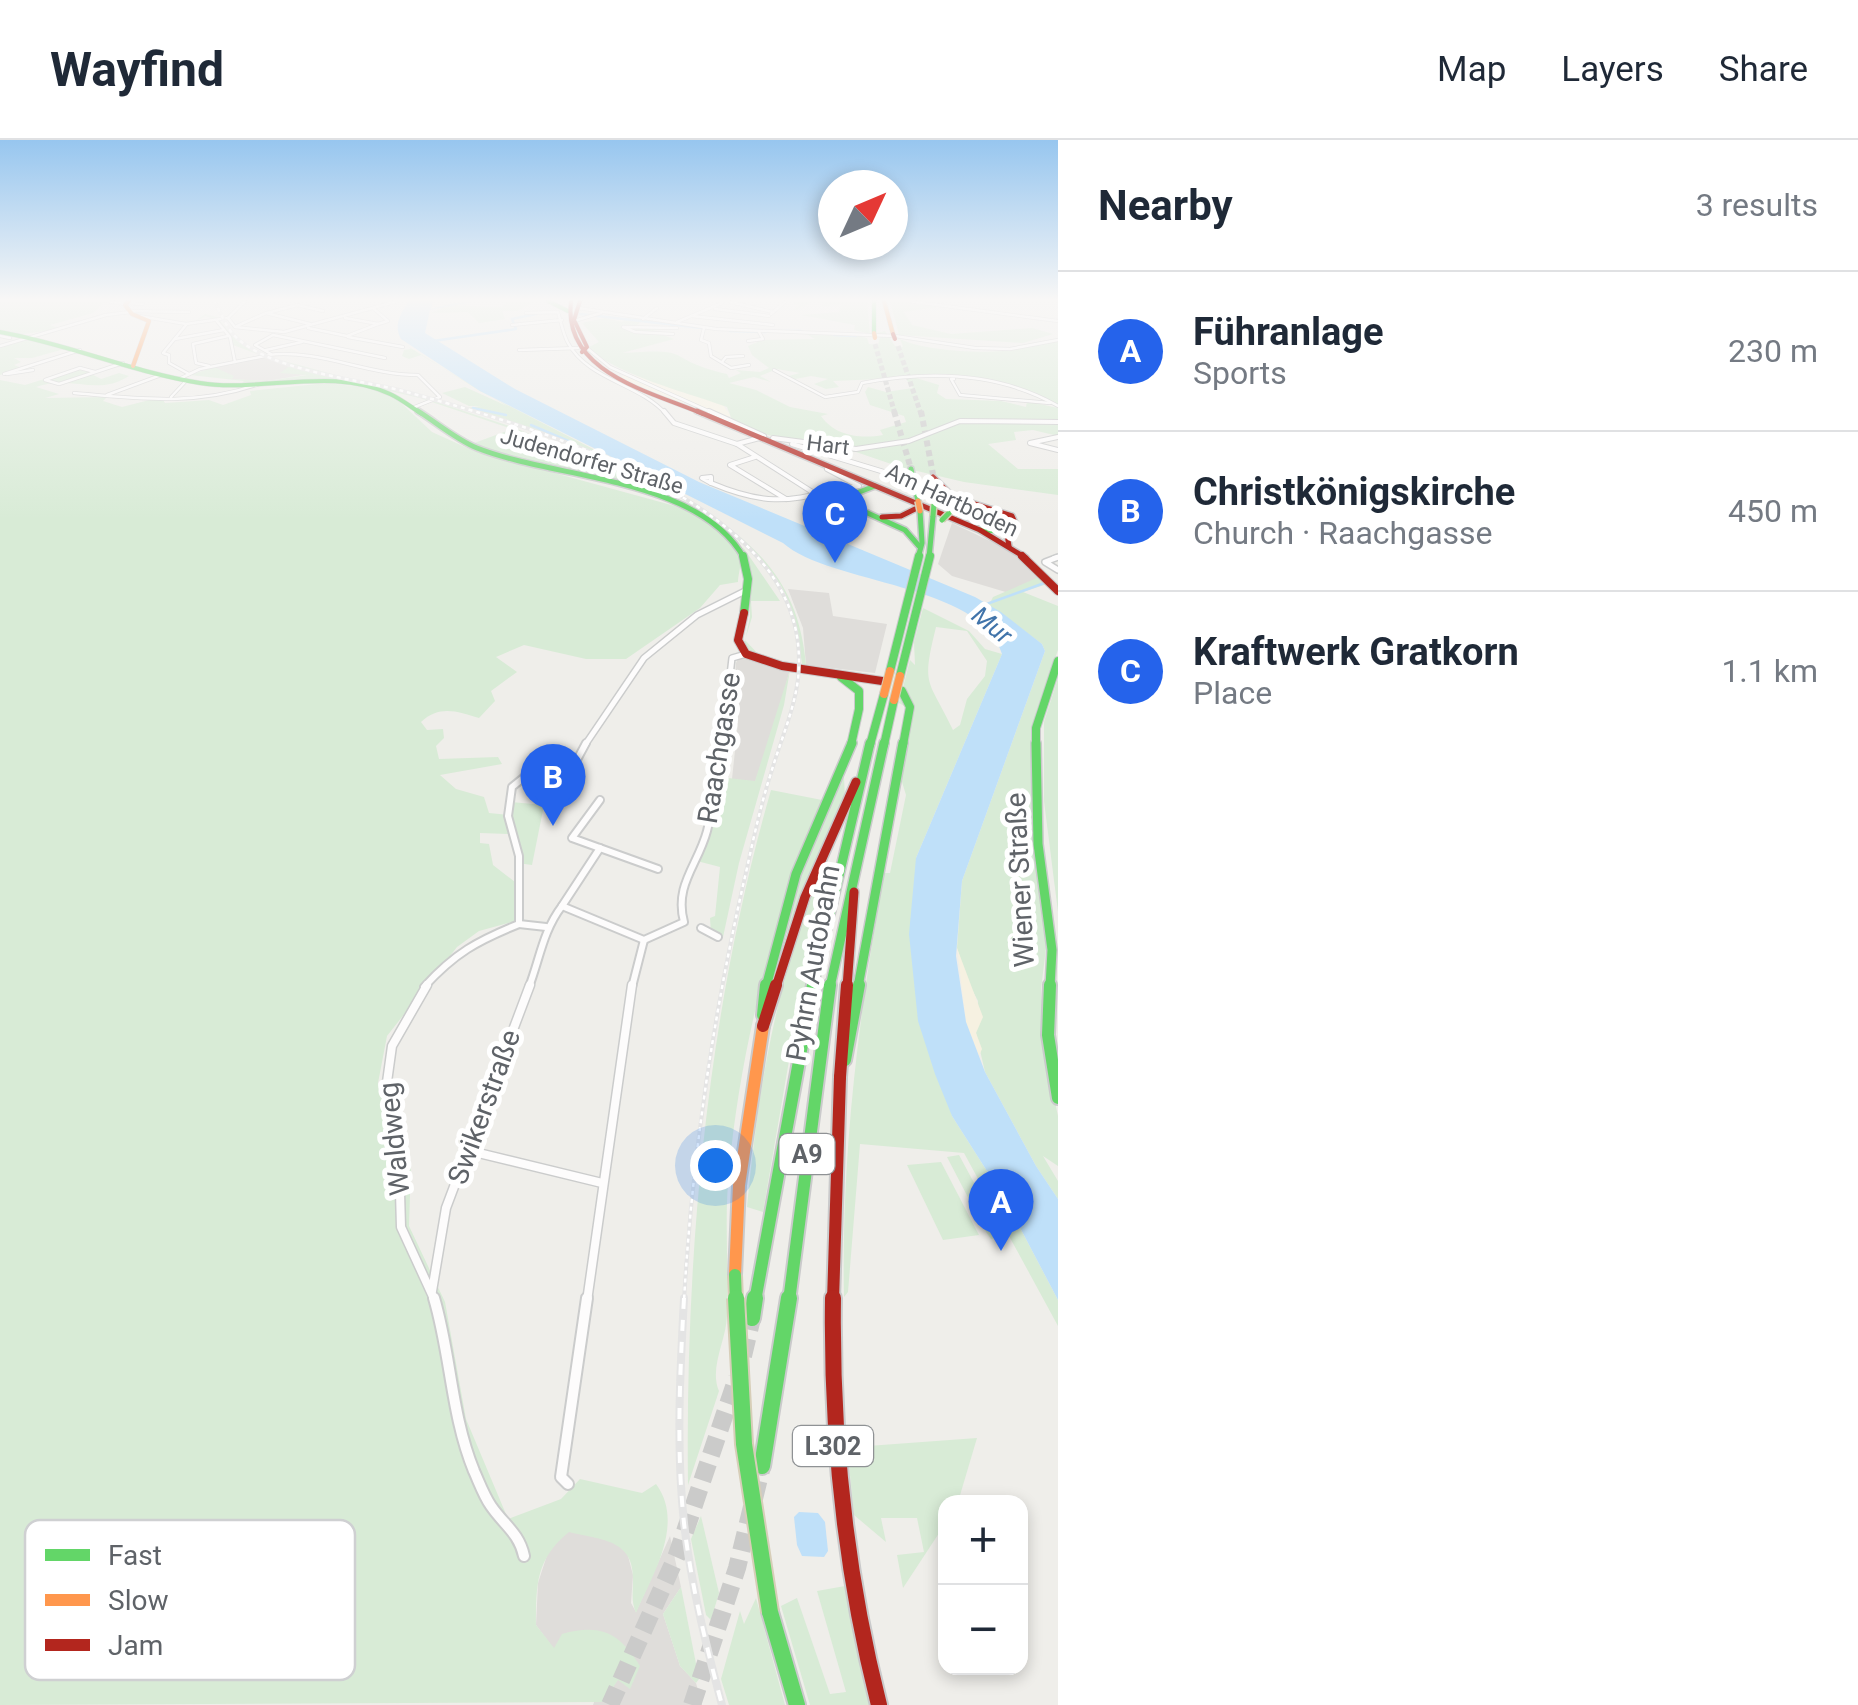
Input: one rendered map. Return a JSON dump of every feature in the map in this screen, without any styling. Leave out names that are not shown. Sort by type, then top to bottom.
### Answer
[{"type":"main road","name":"Judendorfer Straße","points":[[164,374],[232,386],[363,385],[390,393],[436,429],[470,446],[626,488],[696,513],[743,553],[747,590],[738,640],[748,655]]},
{"type":"main road","name":"Am Hartboden","points":[[614,374],[630,386],[762,437],[866,486],[980,530],[1001,533],[1009,546],[1054,586]]},
{"type":"main road","name":"Pyhrn Autobahn","points":[[911,469],[925,553]]},
{"type":"main road","points":[[933,475],[953,497],[1012,516],[1016,526],[1001,533],[1012,525],[998,512],[970,506],[940,513],[933,475]]},
{"type":"main road","points":[[866,486],[853,501],[864,512],[894,517],[918,505]]},
{"type":"main road","points":[[866,486],[850,497],[852,508],[905,529],[925,553]]},
{"type":"main road","name":"Pyhrn Autobahn","points":[[762,1466],[786,1336],[834,959],[895,673],[925,553],[940,513]]},
{"type":"main road","points":[[748,655],[769,664],[882,681],[868,685],[785,913],[763,1002],[763,1026],[738,1186],[734,1336],[745,1478],[770,1612],[797,1705]]},
{"type":"main road","name":"Wiener Straße","points":[[1058,661],[1036,728],[1038,844],[1052,950],[1048,1036],[1058,1098]]},
{"type":"main road","points":[[824,672],[853,684],[862,702]]},
{"type":"main road","name":"Pyhrn Autobahn","points":[[752,1318],[806,1013],[862,769],[893,695]]},
{"type":"main road","name":"L302","points":[[880,1705],[852,1586],[833,1449],[832,1295],[840,1077],[850,1047],[910,707],[893,695]]},
{"type":"main road","points":[[763,1026],[805,897],[862,769]]},
{"type":"main road","points":[[840,1077],[859,844]]},
{"type":"street","points":[[62,374],[45,380],[58,384],[89,374]]},
{"type":"street","points":[[104,396],[144,378],[186,374]]},
{"type":"street","points":[[392,374],[418,375],[440,397],[412,408]]},
{"type":"street","points":[[603,374],[657,404],[674,423],[737,444],[817,495]]},
{"type":"street","points":[[782,374],[825,397],[858,392],[863,383],[904,374]]},
{"type":"street","points":[[904,374],[1032,392],[1056,405]]},
{"type":"street","points":[[171,397],[176,377]]},
{"type":"street","points":[[980,382],[950,379],[960,395],[1056,405]]},
{"type":"street","points":[[74,393],[221,398],[260,384]]},
{"type":"street","name":"Hart","points":[[773,438],[856,449],[909,441],[960,421],[1058,422]]},
{"type":"street","points":[[1058,436],[1030,443],[1058,450]]},
{"type":"street","points":[[737,444],[773,438],[894,476]]},
{"type":"street","points":[[756,456],[730,465],[787,500]]},
{"type":"street","name":"Am Hartboden","points":[[711,483],[755,500],[787,500],[859,486],[826,470],[829,468]]},
{"type":"street","points":[[1055,557],[1045,560],[1046,564],[1058,567]]},
{"type":"street","points":[[546,927],[519,924],[519,856],[508,816],[512,787],[538,766],[560,775],[571,771],[591,734],[627,688],[644,658],[706,610],[747,590]]},
{"type":"street","name":"Raachgasse","points":[[644,940],[684,922],[679,904],[684,880],[706,834],[727,716],[732,661],[748,655]]},
{"type":"street","points":[[600,800],[572,838],[658,869]]},
{"type":"street","name":"Swikerstraße","points":[[432,1290],[446,1208],[542,952],[546,927],[601,848]]},
{"type":"street","points":[[562,906],[644,940],[637,954],[602,1183],[561,1477],[568,1484]]},
{"type":"street","name":"Waldweg","points":[[519,924],[473,943],[422,991],[397,1036],[387,1064],[387,1082],[399,1137],[401,1227],[432,1290],[446,1339],[454,1403],[473,1468],[490,1505],[520,1538],[524,1556]]},
{"type":"street","points":[[701,928],[718,938]]},
{"type":"street","points":[[466,1150],[602,1183]]},
{"type":"shaded area","points":[[223,374],[309,374],[267,381],[230,379]]},
{"type":"shaded area","points":[[621,377],[722,404],[731,416],[722,418],[692,402],[675,403],[647,393]]},
{"type":"shaded area","points":[[952,523],[1009,550],[1039,578],[1009,593],[952,576],[938,564]]},
{"type":"shaded area","points":[[788,589],[829,593],[833,616],[887,624],[875,673],[806,665],[803,628]]},
{"type":"shaded area","points":[[744,646],[749,652],[791,665],[755,782],[732,779],[738,722],[724,718],[725,701],[733,702],[736,663]]},
{"type":"shaded area","points":[[569,1531],[616,1541],[627,1552],[633,1575],[631,1603],[636,1612],[670,1536],[681,1587],[663,1614],[680,1666],[696,1683],[702,1705],[593,1705],[595,1700],[603,1702],[618,1679],[634,1682],[554,1649],[536,1625],[538,1583],[549,1549]]},
{"type":"green space","points":[[60,374],[92,374],[101,379],[122,374],[129,376],[106,385],[61,383],[36,387],[59,394],[45,398],[107,397],[103,401],[122,407],[161,397],[165,403],[209,400],[223,405],[251,395],[250,391],[327,383],[371,388],[399,401],[432,432],[474,451],[684,510],[722,532],[740,557],[738,582],[720,585],[700,608],[626,659],[586,659],[524,645],[496,657],[517,672],[491,691],[495,701],[479,718],[441,711],[421,722],[427,730],[443,729],[444,738],[436,746],[439,759],[498,757],[502,764],[440,775],[456,789],[484,797],[489,813],[509,815],[511,802],[544,805],[532,865],[517,863],[508,834],[480,833],[480,843],[489,844],[493,865],[515,882],[515,921],[479,931],[457,947],[387,1036],[378,1083],[394,1130],[392,1177],[411,1164],[409,1226],[445,1302],[466,1419],[508,1519],[561,1499],[580,1479],[642,1493],[656,1484],[664,1499],[668,1515],[663,1549],[636,1613],[628,1556],[604,1540],[569,1532],[550,1552],[540,1573],[536,1625],[554,1648],[562,1634],[599,1631],[617,1639],[640,1666],[630,1689],[618,1680],[603,1702],[0,1705],[0,380],[25,385]]},
{"type":"green space","points":[[230,374],[234,376],[232,379],[267,381],[307,375],[294,374],[332,374],[437,402],[515,428],[638,479],[708,518],[639,490],[469,445],[512,429],[420,398],[335,378],[240,385],[244,381],[190,375]]},
{"type":"green space","points":[[633,374],[727,374],[729,378],[765,374],[760,376],[771,382],[754,377],[729,383],[756,390],[790,407],[828,414],[821,416],[833,428],[866,437],[883,435],[880,430],[906,422],[904,416],[870,405],[865,392],[868,387],[886,392],[913,388],[905,378],[833,381],[839,387],[826,389],[814,384],[828,379],[785,377],[796,374],[1058,374],[1058,406],[1011,385],[950,377],[916,378],[939,385],[937,393],[946,399],[1001,401],[1026,407],[1027,401],[1058,408],[1058,436],[1033,430],[1014,432],[1016,440],[988,444],[1018,469],[1058,469],[1058,495],[964,482],[856,452],[768,435],[732,420],[727,407]]},
{"type":"green space","points":[[465,387],[507,406],[493,398],[667,487],[593,453],[466,408],[481,406],[469,406],[442,393]]},
{"type":"green space","points":[[685,500],[742,538],[778,579],[792,604],[806,665],[802,664],[792,613],[780,584],[755,553]]},
{"type":"green space","points":[[743,547],[780,601],[751,601],[752,617],[746,638],[750,570]]},
{"type":"green space","points":[[1039,577],[1047,584],[1023,592],[1058,606],[1058,650],[1036,712],[1031,797],[1045,921],[1041,989],[1044,1053],[1058,1116],[1058,1166],[1043,1156],[1058,1181],[1058,1199],[985,1072],[976,1033],[978,1001],[957,948],[962,881],[1045,651],[1042,644],[989,605],[993,597]]},
{"type":"green space","points":[[923,608],[969,631],[985,649],[1002,654],[916,858],[952,1116],[1006,1201],[1058,1300],[1058,1326],[964,1153],[860,1144],[848,1292],[844,1297],[845,1191],[854,1084],[884,873],[890,873],[906,795],[902,782],[893,779],[906,707],[899,703],[910,660],[915,665],[914,642]],"holes":[[[936,627],[967,631],[987,661],[985,676],[967,699],[960,725],[953,730],[933,691],[929,662]]]},
{"type":"green space","points":[[745,640],[759,655],[791,665],[754,654],[744,646]]},
{"type":"green space","points":[[790,670],[723,937],[711,933],[710,918],[715,916],[720,867],[697,861],[712,825],[719,777],[755,781]]},
{"type":"green space","points":[[1058,678],[1058,912],[1044,801],[1044,722]]},
{"type":"green space","points":[[838,777],[844,777],[845,798],[787,933],[783,932],[814,835]]},
{"type":"green space","points":[[771,790],[822,800],[789,890],[751,1029],[734,1123],[728,1189],[727,1316],[716,1373],[719,1391],[688,1485],[691,1310],[704,1134],[731,960]]},
{"type":"green space","points":[[822,870],[831,873],[791,1049],[763,1212],[747,1207],[771,1036],[792,954]]},
{"type":"green space","points":[[959,1155],[1003,1236],[991,1239],[986,1232],[947,1157]]},
{"type":"green space","points":[[941,1162],[979,1235],[943,1240],[907,1165]]},
{"type":"green space","points":[[977,1438],[960,1495],[938,1495],[938,1535],[903,1588],[897,1555],[924,1552],[917,1518],[881,1518],[886,1542],[854,1515],[848,1455],[854,1447]]},
{"type":"green space","points":[[701,1516],[719,1593],[711,1620],[706,1615],[691,1539]]},
{"type":"green space","points":[[845,1586],[873,1705],[810,1705],[781,1606],[797,1598],[830,1694],[846,1692],[817,1591]]},
{"type":"green space","points":[[681,1587],[699,1679],[696,1683],[680,1666],[663,1614]]},
{"type":"green space","points":[[756,1598],[785,1705],[729,1705],[721,1679],[740,1611],[744,1624]]},
{"type":"sand","points":[[957,948],[983,1017],[976,1033],[982,1049],[979,1056],[966,1022]]},
{"type":"water","name":"Mur","points":[[454,374],[491,374],[699,482],[975,597],[1042,644],[1045,651],[962,881],[956,956],[966,1022],[985,1072],[1058,1199],[1058,1300],[1006,1201],[952,1116],[918,1021],[909,934],[916,858],[1002,654],[989,631],[966,613],[936,599],[805,557],[480,391]]},
{"type":"water","points":[[799,1512],[818,1513],[825,1522],[828,1551],[824,1557],[802,1556],[794,1517]]},
{"type":"waterway","points":[[473,408],[506,415]]},
{"type":"waterway","points":[[531,425],[573,443]]},
{"type":"waterway","points":[[984,605],[1047,582]]},
{"type":"tunnel","points":[[884,374],[895,414]]},
{"type":"tunnel","points":[[907,374],[921,414]]},
{"type":"tunnel","points":[[894,411],[911,469]]},
{"type":"tunnel","points":[[921,411],[933,474]]},
{"type":"tunnel","points":[[743,1356],[752,1318]]},
{"type":"tunnel","points":[[610,1705],[677,1555],[737,1378]]},
{"type":"tunnel","points":[[692,1705],[737,1568],[762,1466]]},
{"type":"railway","points":[[323,374],[403,391],[503,420],[616,463],[670,490],[719,522],[758,557],[793,617],[798,679],[758,820],[724,975],[699,1138],[684,1301]]},
{"type":"railway","points":[[684,1298],[679,1439],[684,1523],[700,1615],[722,1705]]},
{"type":"traffic: fast","points":[[167,374],[199,383],[240,386],[335,382],[387,392],[476,448],[651,493],[714,523],[743,555],[748,579],[744,613]]},
{"type":"traffic: fast","points":[[911,469],[918,501]]},
{"type":"traffic: fast","points":[[875,486],[854,494],[850,505],[905,530],[919,546]]},
{"type":"traffic: fast","points":[[933,516],[934,504]]},
{"type":"traffic: fast","points":[[890,671],[922,543],[920,511]]},
{"type":"traffic: fast","points":[[942,520],[951,511]]},
{"type":"traffic: fast","points":[[900,676],[930,555],[933,516]]},
{"type":"traffic: fast","points":[[980,530],[1002,531]]},
{"type":"traffic: fast","points":[[1058,661],[1036,728],[1038,844],[1052,950],[1048,1035],[1058,1098]]},
{"type":"traffic: fast","points":[[763,1015],[769,967],[788,897],[857,727],[859,691],[841,677]]},
{"type":"traffic: fast","points":[[845,1060],[910,707],[902,691]]},
{"type":"traffic: fast","points":[[752,1318],[826,926],[884,694]]},
{"type":"traffic: fast","points":[[762,1466],[786,1322],[830,985],[894,700]]},
{"type":"traffic: fast","points":[[735,1275],[744,1444],[770,1612]]},
{"type":"traffic: fast","points":[[770,1612],[797,1705]]},
{"type":"traffic: slow","points":[[918,501],[920,511]]},
{"type":"traffic: slow","points":[[884,694],[890,671]]},
{"type":"traffic: slow","points":[[894,700],[900,676]]},
{"type":"traffic: slow","points":[[735,1275],[739,1185],[763,1026]]},
{"type":"traffic: jam","points":[[611,374],[980,530],[1033,563],[1058,591]]},
{"type":"traffic: jam","points":[[933,477],[953,497],[1012,516],[1016,525],[1007,535],[1009,546]]},
{"type":"traffic: jam","points":[[882,517],[901,516],[915,509]]},
{"type":"traffic: jam","points":[[744,613],[738,640],[746,654],[782,666],[882,681]]},
{"type":"traffic: jam","points":[[763,1026],[805,897],[856,782]]},
{"type":"traffic: jam","points":[[840,1077],[854,892]]},
{"type":"traffic: jam","points":[[840,1077],[833,1314],[838,1472],[846,1550],[879,1705]]},
{"type":"place","name":"Kraftwerk Gratkorn","points":[[835,563]]},
{"type":"place","name":"Christkönigskirche","points":[[553,826]]},
{"type":"place","name":"Führanlage","points":[[1001,1251]]}]
